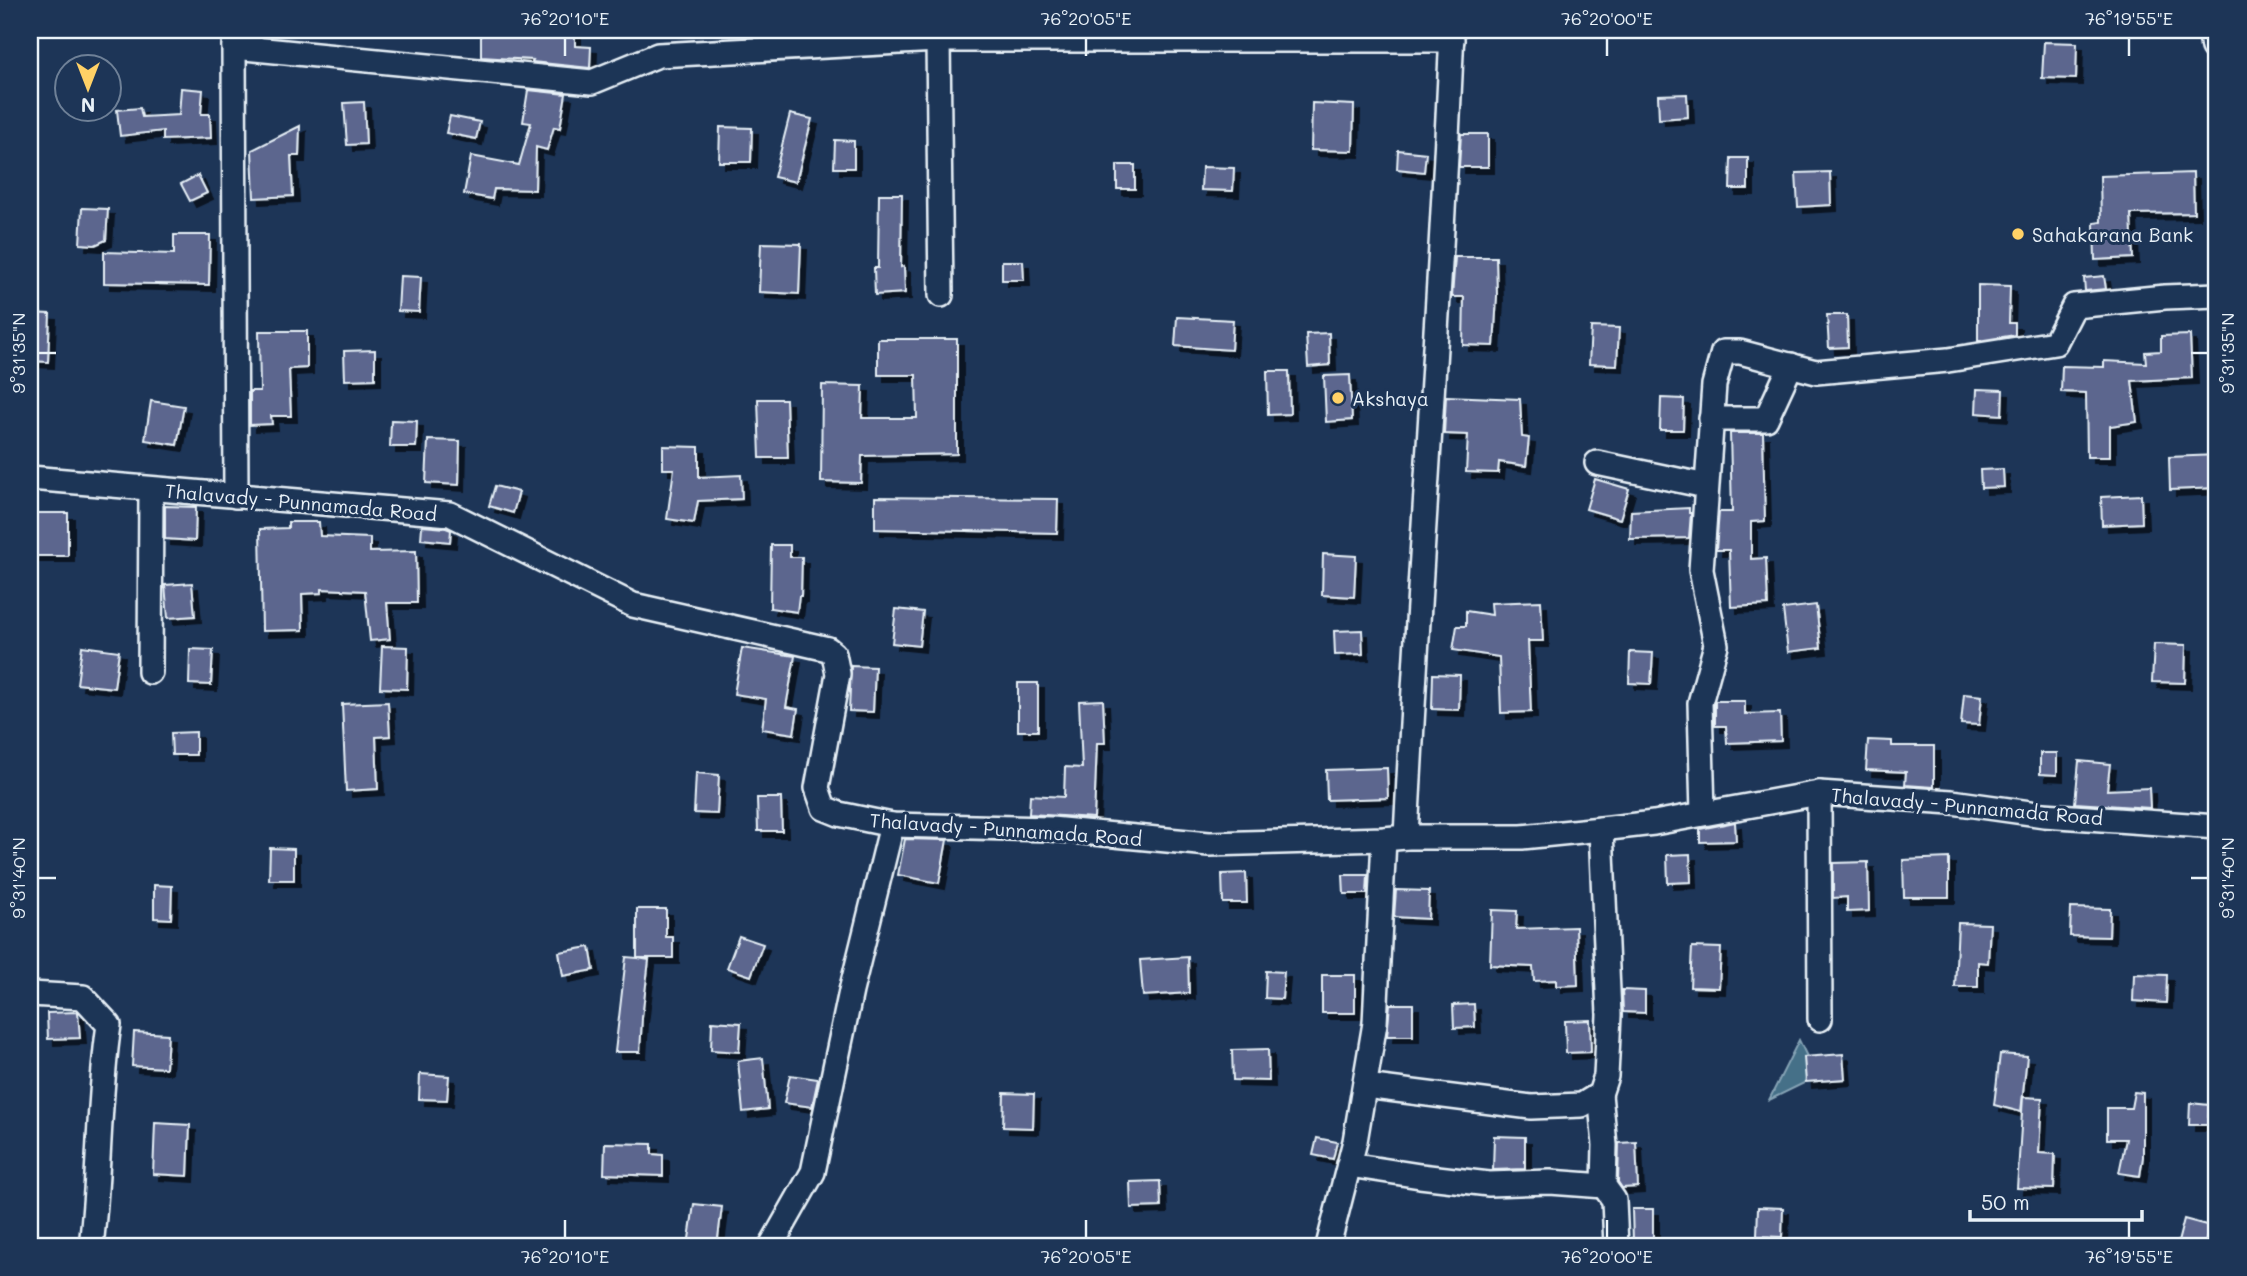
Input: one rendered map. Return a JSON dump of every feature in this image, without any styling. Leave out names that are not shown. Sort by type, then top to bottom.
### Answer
[{"type":"main road","points":[[2215,30],[2217,45]]},
{"type":"street","points":[[236,496],[234,38],[592,82],[658,55],[1026,35],[1452,35],[1395,838],[1375,1023],[1365,1086],[1355,1141],[1328,1246]]},
{"type":"street","points":[[938,40],[941,295]]},
{"type":"street","points":[[1703,813],[1700,703],[1716,645],[1701,570],[1714,386],[1723,352],[1740,352],[1816,372],[1948,360],[2054,343],[2074,306],[2217,295]]},
{"type":"street","points":[[1712,419],[1766,419],[1791,365]]},
{"type":"street","points":[[1597,463],[1706,486]]},
{"type":"street","name":"Thalavady - Punnamada Road","points":[[30,478],[450,514],[632,605],[828,649],[834,654],[838,674],[817,788],[819,796],[824,808],[839,814],[892,825],[1051,829],[1209,844],[1522,837],[1654,823],[1819,793],[1952,802],[2044,815],[2217,827]]},
{"type":"street","points":[[150,672],[151,489]]},
{"type":"street","points":[[1819,793],[1820,1019]]},
{"type":"street","points":[[771,1246],[813,1172],[851,991],[892,825]]},
{"type":"street","points":[[1601,829],[1609,1015],[1606,1076],[1600,1094],[1605,1145],[1604,1186],[1614,1200],[1616,1246]]},
{"type":"street","points":[[30,994],[83,997],[109,1025],[103,1067],[91,1246]]},
{"type":"street","points":[[1365,1086],[1531,1107],[1582,1105],[1600,1094]]},
{"type":"street","points":[[1349,1165],[1489,1184],[1550,1182],[1604,1186]]},
{"type":"water","points":[[1799,1040],[1812,1067],[1804,1083],[1769,1100]]},
{"type":"building","points":[[490,30],[575,31],[575,46],[591,47],[590,68],[532,62],[533,60],[481,57],[481,34],[490,34]]},
{"type":"building","points":[[2044,42],[2077,43],[2076,79],[2042,78]]},
{"type":"building","points":[[181,88],[203,90],[201,114],[210,114],[211,138],[163,140],[163,131],[120,136],[118,122],[122,122],[122,110],[140,108],[142,117],[179,115]]},
{"type":"building","points":[[528,90],[566,94],[560,128],[554,127],[547,150],[536,147],[535,190],[494,189],[492,199],[464,194],[471,156],[519,165],[531,123],[523,122]]},
{"type":"building","points":[[1687,94],[1688,117],[1659,119],[1658,95]]},
{"type":"building","points":[[364,102],[366,144],[347,145],[344,103]]},
{"type":"building","points":[[1312,103],[1354,105],[1353,151],[1311,150]]},
{"type":"building","points":[[790,114],[812,119],[796,182],[774,177]]},
{"type":"building","points":[[450,116],[480,122],[476,139],[446,133]]},
{"type":"building","points":[[300,126],[299,156],[291,156],[293,196],[254,198],[252,150]]},
{"type":"building","points":[[720,127],[752,128],[751,162],[719,162]]},
{"type":"building","points":[[1461,134],[1488,134],[1488,167],[1459,167]]},
{"type":"building","points":[[835,140],[854,141],[854,168],[834,168]]},
{"type":"building","points":[[1398,150],[1426,153],[1424,172],[1397,169]]},
{"type":"building","points":[[1731,158],[1748,158],[1748,189],[1730,189]]},
{"type":"building","points":[[1117,165],[1135,165],[1135,189],[1117,189]]},
{"type":"building","points":[[1202,167],[1234,168],[1233,191],[1201,190]]},
{"type":"building","points":[[1830,172],[1831,205],[1798,207],[1796,173]]},
{"type":"building","points":[[2193,173],[2194,213],[2131,214],[2133,258],[2095,260],[2094,223],[2101,222],[2100,176]]},
{"type":"building","points":[[198,175],[207,193],[190,201],[181,184]]},
{"type":"building","points":[[879,194],[902,194],[901,267],[904,266],[905,293],[875,295]]},
{"type":"building","points":[[82,208],[108,209],[106,240],[95,245],[80,244]]},
{"type":"building","points":[[174,235],[210,235],[209,285],[104,283],[104,252],[174,254]]},
{"type":"building","points":[[761,243],[801,244],[799,294],[759,292]]},
{"type":"building","points":[[1455,257],[1496,257],[1494,346],[1463,345],[1464,297],[1452,297]]},
{"type":"building","points":[[1002,261],[1023,261],[1024,280],[1002,280]]},
{"type":"building","points":[[400,276],[421,277],[419,312],[398,311]]},
{"type":"building","points":[[2104,276],[2106,289],[2085,291],[2084,278]]},
{"type":"building","points":[[1978,285],[2010,286],[2009,323],[2015,323],[2015,335],[1978,341]]},
{"type":"building","points":[[30,313],[50,314],[48,362],[30,361]]},
{"type":"building","points":[[1827,315],[1847,315],[1848,347],[1829,348]]},
{"type":"building","points":[[1177,317],[1233,320],[1231,350],[1175,346]]},
{"type":"building","points":[[1591,327],[1619,328],[1617,365],[1589,364]]},
{"type":"building","points":[[259,331],[307,331],[307,368],[289,369],[291,416],[271,416],[272,424],[250,425],[250,391],[260,391]]},
{"type":"building","points":[[1329,333],[1330,365],[1308,367],[1306,334]]},
{"type":"building","points":[[2190,335],[2192,378],[2132,381],[2137,422],[2110,426],[2110,457],[2087,457],[2086,393],[2061,392],[2062,366],[2104,367],[2104,361],[2146,363],[2145,352],[2161,351],[2161,336]]},
{"type":"building","points":[[878,339],[957,339],[957,454],[862,456],[861,483],[821,482],[822,385],[863,386],[862,418],[917,418],[916,375],[878,375]]},
{"type":"building","points":[[375,350],[375,379],[345,380],[344,351]]},
{"type":"building","points":[[1267,371],[1289,371],[1290,414],[1268,415]]},
{"type":"building","points":[[1350,375],[1352,420],[1326,422],[1324,376]]},
{"type":"building","points":[[1977,389],[2003,390],[2002,415],[1976,413]]},
{"type":"building","points":[[1446,396],[1520,399],[1522,437],[1529,438],[1526,466],[1499,462],[1498,473],[1466,472],[1468,435],[1444,434]]},
{"type":"building","points":[[1661,398],[1684,399],[1683,430],[1660,430]]},
{"type":"building","points":[[758,399],[786,399],[788,458],[760,458]]},
{"type":"building","points":[[151,401],[184,406],[177,445],[145,440]]},
{"type":"building","points":[[391,420],[417,421],[416,447],[390,447]]},
{"type":"building","points":[[1730,433],[1763,433],[1765,521],[1751,522],[1751,559],[1766,558],[1768,605],[1731,607],[1729,550],[1716,550],[1719,512],[1732,512]]},
{"type":"building","points":[[428,440],[460,441],[459,485],[426,483]]},
{"type":"building","points":[[663,446],[699,447],[699,477],[741,475],[742,499],[698,501],[694,523],[667,519],[674,469],[663,469]]},
{"type":"building","points":[[2217,455],[2217,488],[2170,490],[2169,457]]},
{"type":"building","points":[[2003,469],[2004,487],[1981,488],[1980,470]]},
{"type":"building","points":[[1595,479],[1629,489],[1620,519],[1586,509]]},
{"type":"building","points":[[495,486],[519,492],[513,513],[489,506]]},
{"type":"building","points":[[2141,495],[2142,523],[2102,525],[2101,497]]},
{"type":"building","points":[[875,497],[1058,499],[1057,533],[875,529]]},
{"type":"building","points":[[165,506],[196,507],[195,541],[165,539]]},
{"type":"building","points":[[1689,508],[1689,538],[1630,539],[1631,511]]},
{"type":"building","points":[[33,513],[68,513],[68,556],[33,556]]},
{"type":"building","points":[[288,522],[319,522],[320,536],[370,538],[370,552],[416,551],[417,603],[387,603],[390,639],[370,641],[365,591],[322,589],[322,593],[302,594],[303,630],[262,631],[260,529],[288,528]]},
{"type":"building","points":[[422,526],[451,530],[450,542],[421,539]]},
{"type":"building","points":[[771,545],[790,545],[790,557],[802,557],[801,596],[797,612],[770,608]]},
{"type":"building","points":[[1323,554],[1356,556],[1354,597],[1322,595]]},
{"type":"building","points":[[192,583],[195,616],[168,618],[165,585]]},
{"type":"building","points":[[1541,601],[1543,641],[1528,641],[1531,712],[1501,713],[1499,657],[1453,650],[1457,626],[1466,626],[1466,611],[1492,615],[1491,603]]},
{"type":"building","points":[[1816,605],[1821,648],[1788,652],[1783,609]]},
{"type":"building","points":[[896,609],[923,612],[919,646],[892,643]]},
{"type":"building","points":[[1362,630],[1363,654],[1335,655],[1334,631]]},
{"type":"building","points":[[2154,644],[2186,645],[2185,683],[2152,682]]},
{"type":"building","points":[[82,646],[119,651],[114,688],[77,684]]},
{"type":"building","points":[[382,646],[408,647],[407,689],[380,688]]},
{"type":"building","points":[[742,648],[795,656],[786,707],[798,709],[794,734],[762,729],[766,699],[734,694]]},
{"type":"building","points":[[190,649],[213,650],[211,685],[189,684]]},
{"type":"building","points":[[1630,652],[1653,653],[1651,684],[1629,683]]},
{"type":"building","points":[[851,666],[875,667],[873,712],[849,711]]},
{"type":"building","points":[[1433,674],[1460,675],[1459,710],[1432,709]]},
{"type":"building","points":[[1018,683],[1038,683],[1038,731],[1018,731]]},
{"type":"building","points":[[1964,694],[1982,696],[1979,725],[1961,724]]},
{"type":"building","points":[[1103,700],[1105,743],[1097,743],[1094,818],[1029,814],[1030,795],[1064,797],[1065,767],[1082,768],[1079,701]]},
{"type":"building","points":[[1715,701],[1745,701],[1745,714],[1780,713],[1781,741],[1727,743],[1726,726],[1715,726]]},
{"type":"building","points":[[388,702],[390,736],[376,737],[378,789],[346,791],[342,704]]},
{"type":"building","points":[[196,732],[196,755],[172,755],[171,733]]},
{"type":"building","points":[[1868,740],[1892,741],[1892,746],[1934,746],[1934,787],[1905,785],[1906,772],[1866,770]]},
{"type":"building","points":[[2040,753],[2057,753],[2057,775],[2040,774]]},
{"type":"building","points":[[2079,761],[2110,764],[2107,790],[2149,788],[2150,808],[2075,803]]},
{"type":"building","points":[[1387,768],[1388,798],[1327,800],[1326,770]]},
{"type":"building","points":[[696,773],[719,775],[717,814],[694,813]]},
{"type":"building","points":[[757,798],[781,798],[782,831],[758,831]]},
{"type":"building","points":[[1735,822],[1736,841],[1700,842],[1700,829]]},
{"type":"building","points":[[905,839],[947,840],[939,883],[898,875]]},
{"type":"building","points":[[270,848],[294,849],[294,880],[269,880]]},
{"type":"building","points":[[1690,854],[1691,882],[1668,883],[1667,855]]},
{"type":"building","points":[[1949,858],[1949,897],[1904,897],[1903,860]]},
{"type":"building","points":[[1868,862],[1869,911],[1847,912],[1847,897],[1833,898],[1833,863]]},
{"type":"building","points":[[1246,873],[1247,903],[1223,903],[1222,874]]},
{"type":"building","points":[[1343,875],[1368,875],[1367,894],[1344,894]]},
{"type":"building","points":[[154,885],[172,886],[171,919],[154,918]]},
{"type":"building","points":[[1396,890],[1429,891],[1428,919],[1394,917]]},
{"type":"building","points":[[2071,908],[2110,909],[2109,937],[2070,936]]},
{"type":"building","points":[[637,909],[666,909],[666,937],[673,937],[673,958],[638,958],[649,960],[640,1052],[615,1052],[626,957],[637,958]]},
{"type":"building","points":[[1492,910],[1517,911],[1516,929],[1576,927],[1578,985],[1556,986],[1556,980],[1534,981],[1533,967],[1490,965]]},
{"type":"building","points":[[1958,923],[1990,924],[1988,963],[1978,962],[1978,987],[1955,987]]},
{"type":"building","points":[[739,936],[763,944],[751,976],[727,968]]},
{"type":"building","points":[[590,947],[594,970],[563,976],[559,952]]},
{"type":"building","points":[[1692,947],[1721,948],[1719,988],[1690,987]]},
{"type":"building","points":[[1188,957],[1189,993],[1143,996],[1140,960]]},
{"type":"building","points":[[1266,971],[1284,972],[1282,999],[1265,998]]},
{"type":"building","points":[[2134,974],[2167,975],[2166,1003],[2133,1001]]},
{"type":"building","points":[[1322,975],[1355,975],[1355,1013],[1322,1013]]},
{"type":"building","points":[[1622,990],[1645,991],[1645,1013],[1623,1012]]},
{"type":"building","points":[[1390,1004],[1413,1004],[1413,1036],[1387,1036]]},
{"type":"building","points":[[1474,1004],[1475,1027],[1454,1028],[1453,1005]]},
{"type":"building","points":[[78,1012],[80,1038],[48,1039],[47,1013]]},
{"type":"building","points":[[1590,1020],[1591,1052],[1566,1053],[1565,1021]]},
{"type":"building","points":[[712,1021],[741,1023],[739,1052],[711,1050]]},
{"type":"building","points":[[134,1032],[168,1034],[166,1068],[132,1066]]},
{"type":"building","points":[[1268,1049],[1269,1081],[1233,1080],[1232,1050]]},
{"type":"building","points":[[1843,1054],[1845,1079],[1806,1082],[1804,1057]]},
{"type":"building","points":[[2000,1054],[2027,1056],[2021,1112],[1994,1105]]},
{"type":"building","points":[[763,1058],[768,1109],[743,1112],[738,1061]]},
{"type":"building","points":[[420,1074],[449,1076],[447,1100],[419,1099]]},
{"type":"building","points":[[790,1075],[818,1079],[812,1107],[784,1103]]},
{"type":"building","points":[[2134,1092],[2143,1093],[2143,1157],[2140,1176],[2119,1173],[2126,1139],[2107,1139],[2107,1108],[2131,1108]]},
{"type":"building","points":[[1004,1093],[1034,1094],[1033,1128],[1003,1127]]},
{"type":"building","points":[[2023,1097],[2042,1098],[2039,1153],[2055,1154],[2054,1189],[2017,1188]]},
{"type":"building","points":[[2190,1103],[2209,1105],[2208,1125],[2189,1125]]},
{"type":"building","points":[[155,1123],[190,1125],[188,1176],[153,1174]]},
{"type":"building","points":[[1494,1136],[1525,1137],[1525,1169],[1493,1170]]},
{"type":"building","points":[[1317,1138],[1337,1142],[1333,1159],[1313,1155]]},
{"type":"building","points":[[1636,1142],[1638,1187],[1622,1188],[1618,1182],[1619,1143]]},
{"type":"building","points":[[605,1143],[652,1144],[652,1154],[663,1155],[663,1176],[604,1174]]},
{"type":"building","points":[[1160,1181],[1161,1207],[1131,1208],[1130,1182]]},
{"type":"building","points":[[694,1204],[722,1207],[717,1246],[688,1246]]},
{"type":"building","points":[[1758,1207],[1783,1208],[1782,1237],[1757,1236]]},
{"type":"building","points":[[1632,1209],[1653,1209],[1653,1241],[1633,1242]]},
{"type":"building","points":[[2184,1219],[2210,1226],[2204,1246],[2177,1246]]},
{"type":"place","name":"Sahakarana Bank","points":[[2018,234]]},
{"type":"place","name":"Akshaya","points":[[1338,398]]}]
